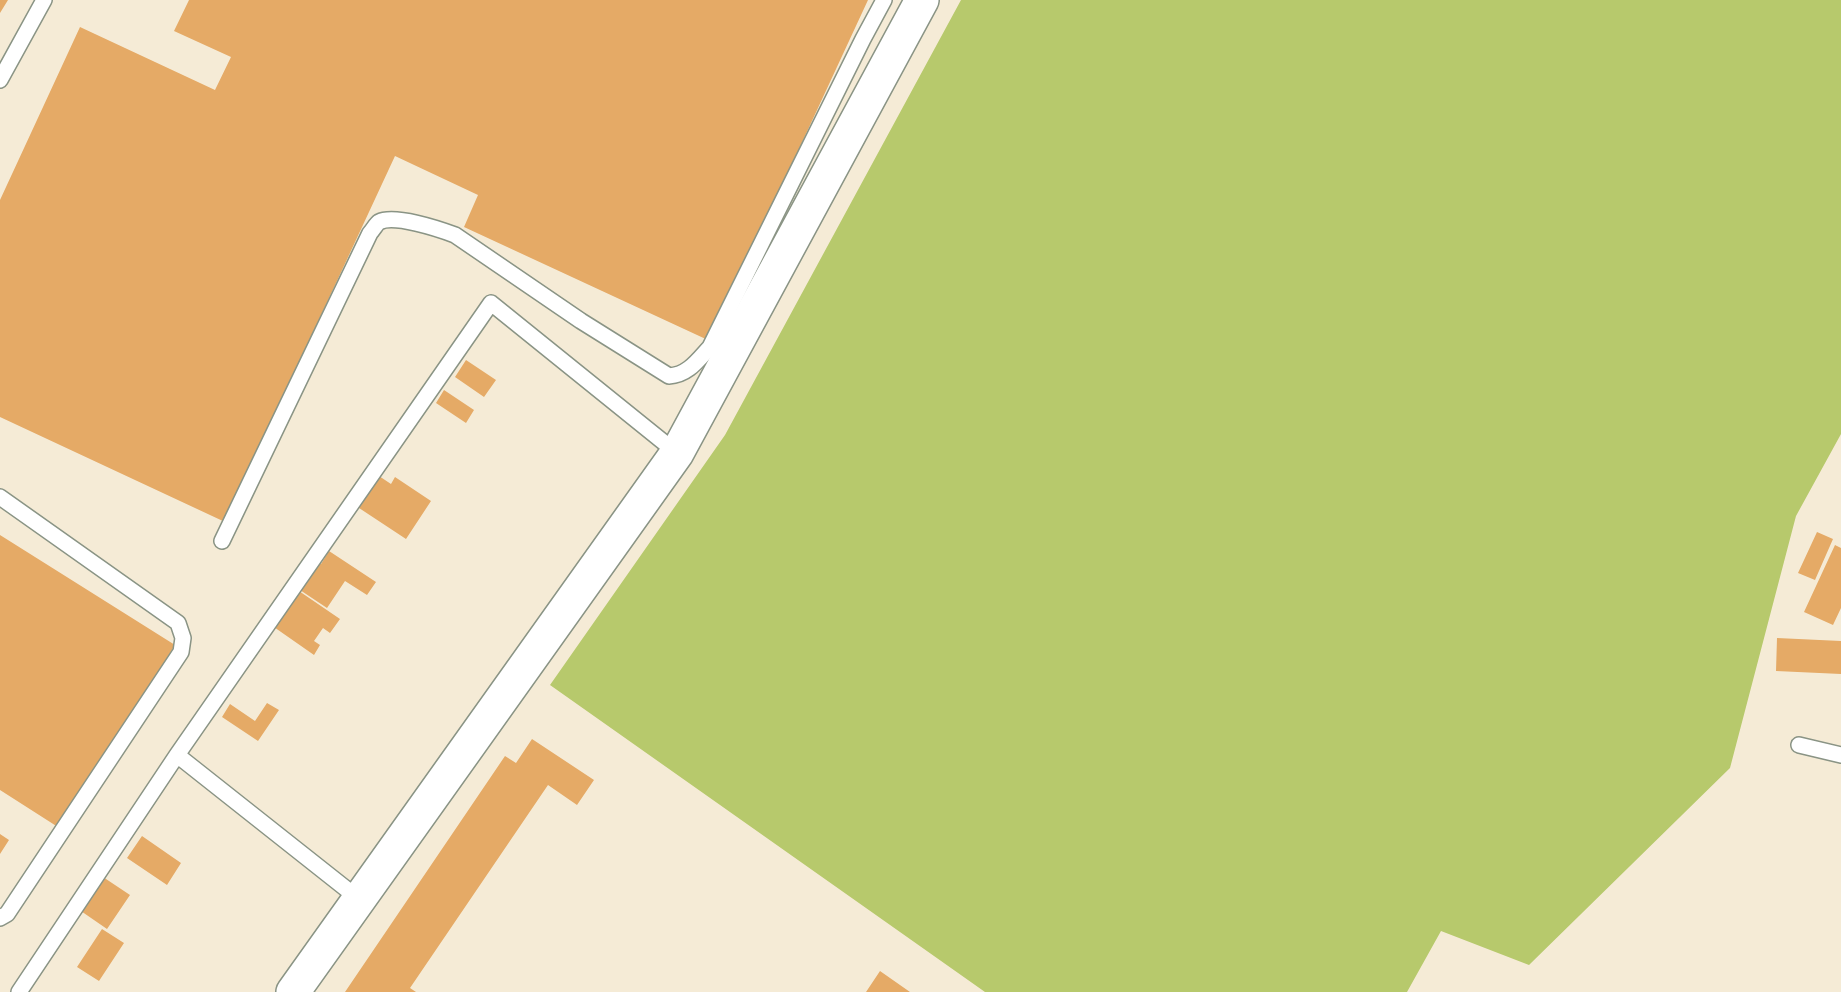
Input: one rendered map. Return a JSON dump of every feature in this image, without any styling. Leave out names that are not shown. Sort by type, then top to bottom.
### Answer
[{"type":"street","points":[[293,992],[677,453],[922,0]]},
{"type":"lane","points":[[0,80],[44,0]]},
{"type":"lane","points":[[222,541],[370,233],[379,223],[392,220],[439,228],[455,235],[581,321],[669,376],[679,376],[687,371],[710,347],[884,0]]},
{"type":"lane","points":[[19,992],[177,755],[491,303],[677,453]]},
{"type":"lane","points":[[0,497],[178,623],[183,638],[181,652],[7,914],[0,918]]},
{"type":"lane","points":[[1799,745],[1841,755]]},
{"type":"lane","points":[[177,755],[359,899]]},
{"type":"green space","points":[[961,0],[1841,0],[1841,434],[1796,516],[1730,768],[1529,965],[1441,931],[1407,992],[985,992],[550,685],[725,435]]},
{"type":"building","points":[[0,0],[8,0],[0,13]]},
{"type":"building","points":[[189,0],[868,0],[710,341],[464,227],[478,195],[395,156],[225,522],[0,417],[0,200],[80,27],[215,90],[231,57],[174,31]]},
{"type":"building","points":[[466,360],[496,380],[484,397],[455,377]]},
{"type":"building","points":[[444,390],[474,410],[466,423],[436,403]]},
{"type":"building","points":[[376,474],[391,484],[395,477],[431,501],[406,539],[356,506]]},
{"type":"building","points":[[1817,532],[1833,539],[1815,580],[1798,573]]},
{"type":"building","points":[[0,535],[175,645],[61,829],[0,790]]},
{"type":"building","points":[[1835,545],[1841,548],[1841,608],[1833,625],[1804,612]]},
{"type":"building","points":[[329,551],[376,582],[367,595],[345,581],[327,608],[300,590],[318,562],[321,564]]},
{"type":"building","points":[[296,589],[340,619],[330,633],[323,628],[314,641],[320,645],[314,655],[271,625]]},
{"type":"building","points":[[1777,638],[1841,641],[1841,674],[1776,671]]},
{"type":"building","points":[[267,703],[279,710],[258,741],[222,717],[230,704],[255,721]]},
{"type":"building","points":[[532,739],[594,780],[577,805],[548,785],[410,988],[416,992],[345,992],[505,756],[516,763]]},
{"type":"building","points":[[0,834],[9,840],[0,854]]},
{"type":"building","points":[[142,836],[181,863],[167,885],[127,858]]},
{"type":"building","points":[[100,875],[130,895],[107,929],[78,909]]},
{"type":"building","points":[[102,929],[124,943],[99,981],[77,967]]},
{"type":"building","points":[[880,971],[910,992],[866,992]]}]
